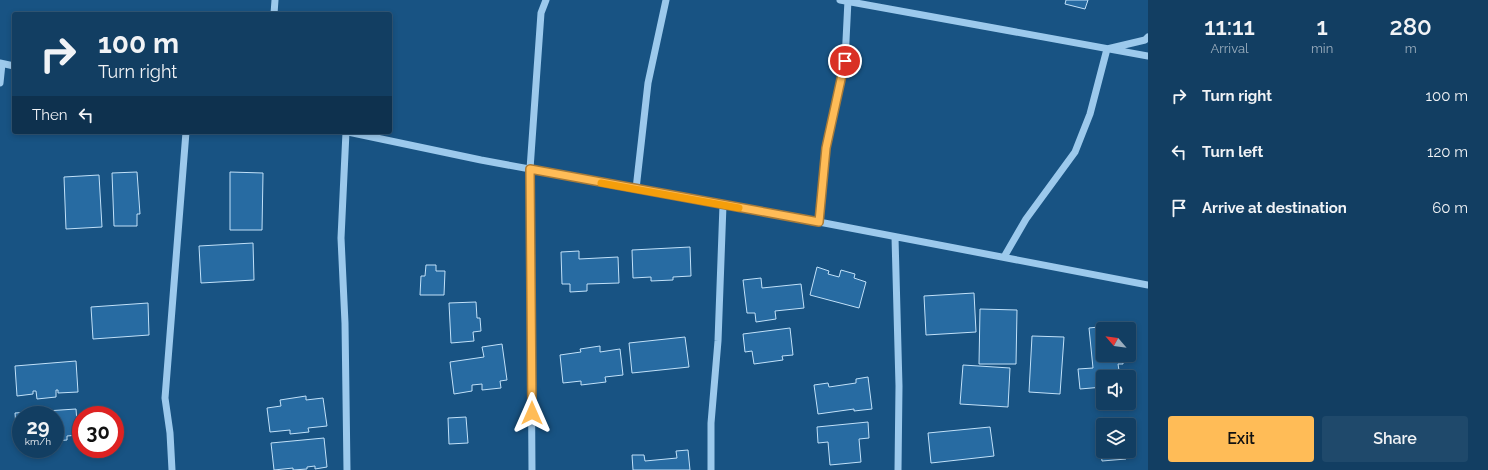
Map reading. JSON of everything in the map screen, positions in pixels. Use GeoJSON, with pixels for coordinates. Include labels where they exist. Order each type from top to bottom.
{"type":"FeatureCollection","features":[{"type":"Feature","properties":{"kind":"street"},"geometry":{"type":"LineString","coordinates":[[274,12],[275,0]]}},
{"type":"Feature","properties":{"kind":"street"},"geometry":{"type":"LineString","coordinates":[[532,470],[530,169],[542,13],[546,0]]}},
{"type":"Feature","properties":{"kind":"street"},"geometry":{"type":"LineString","coordinates":[[636,189],[648,83],[666,0]]}},
{"type":"Feature","properties":{"kind":"street"},"geometry":{"type":"LineString","coordinates":[[819,222],[826,148],[845,61],[845,0],[1148,56]]}},
{"type":"Feature","properties":{"kind":"street"},"geometry":{"type":"LineString","coordinates":[[1107,49],[1145,40],[1148,37]]}},
{"type":"Feature","properties":{"kind":"street"},"geometry":{"type":"LineString","coordinates":[[1004,257],[1026,219],[1074,152],[1090,114],[1107,49]]}},
{"type":"Feature","properties":{"kind":"street"},"geometry":{"type":"LineString","coordinates":[[0,83],[1,63],[12,66]]}},
{"type":"Feature","properties":{"kind":"street"},"geometry":{"type":"LineString","coordinates":[[172,470],[166,390],[186,134]]}},
{"type":"Feature","properties":{"kind":"street"},"geometry":{"type":"LineString","coordinates":[[347,134],[341,238],[345,323],[347,470]]}},
{"type":"Feature","properties":{"kind":"street"},"geometry":{"type":"LineString","coordinates":[[357,134],[530,169],[819,222],[1148,285]]}},
{"type":"Feature","properties":{"kind":"street"},"geometry":{"type":"LineString","coordinates":[[711,470],[711,424],[718,341],[723,205]]}},
{"type":"Feature","properties":{"kind":"street"},"geometry":{"type":"LineString","coordinates":[[895,237],[900,386],[898,470]]}},
{"type":"Feature","properties":{"kind":"building"},"geometry":{"type":"Polygon","coordinates":[[[1066,0],[1088,0],[1085,9],[1065,4],[1066,0]]]}},
{"type":"Feature","properties":{"kind":"building"},"geometry":{"type":"Polygon","coordinates":[[[137,172],[140,214],[137,214],[137,226],[114,226],[112,173],[137,172]]]}},
{"type":"Feature","properties":{"kind":"building"},"geometry":{"type":"Polygon","coordinates":[[[230,172],[263,173],[262,230],[230,230],[230,172]]]}},
{"type":"Feature","properties":{"kind":"building"},"geometry":{"type":"Polygon","coordinates":[[[99,175],[102,227],[66,229],[64,177],[99,175]]]}},
{"type":"Feature","properties":{"kind":"building"},"geometry":{"type":"Polygon","coordinates":[[[253,243],[254,280],[201,283],[199,246],[253,243]]]}},
{"type":"Feature","properties":{"kind":"building"},"geometry":{"type":"Polygon","coordinates":[[[690,247],[691,276],[673,277],[673,280],[651,281],[651,277],[633,278],[632,250],[690,247]]]}},
{"type":"Feature","properties":{"kind":"building"},"geometry":{"type":"Polygon","coordinates":[[[579,251],[579,259],[618,257],[619,283],[587,284],[587,291],[570,292],[570,284],[562,284],[561,252],[579,251]]]}},
{"type":"Feature","properties":{"kind":"building"},"geometry":{"type":"Polygon","coordinates":[[[426,265],[436,265],[436,271],[445,271],[444,295],[420,295],[421,276],[425,276],[426,265]]]}},
{"type":"Feature","properties":{"kind":"building"},"geometry":{"type":"Polygon","coordinates":[[[817,267],[829,271],[828,274],[839,277],[841,270],[855,274],[854,278],[866,282],[859,308],[810,295],[817,267]]]}},
{"type":"Feature","properties":{"kind":"building"},"geometry":{"type":"Polygon","coordinates":[[[761,278],[762,288],[801,284],[804,308],[775,311],[776,319],[756,322],[755,313],[747,313],[743,280],[761,278]]]}},
{"type":"Feature","properties":{"kind":"building"},"geometry":{"type":"Polygon","coordinates":[[[974,293],[976,332],[926,335],[924,296],[974,293]]]}},
{"type":"Feature","properties":{"kind":"building"},"geometry":{"type":"Polygon","coordinates":[[[476,302],[477,318],[480,318],[481,331],[473,332],[474,341],[451,343],[449,303],[476,302]]]}},
{"type":"Feature","properties":{"kind":"building"},"geometry":{"type":"Polygon","coordinates":[[[148,303],[149,335],[93,339],[91,307],[148,303]]]}},
{"type":"Feature","properties":{"kind":"building"},"geometry":{"type":"Polygon","coordinates":[[[980,309],[1017,310],[1016,364],[979,364],[980,309]]]}},
{"type":"Feature","properties":{"kind":"building"},"geometry":{"type":"Polygon","coordinates":[[[1096,327],[1096,362],[1123,362],[1123,364],[1118,364],[1119,370],[1096,370],[1096,388],[1080,389],[1078,369],[1093,368],[1089,328],[1096,327]]]}},
{"type":"Feature","properties":{"kind":"building"},"geometry":{"type":"Polygon","coordinates":[[[790,328],[793,355],[782,356],[783,360],[754,364],[752,351],[745,352],[743,334],[790,328]]]}},
{"type":"Feature","properties":{"kind":"building"},"geometry":{"type":"Polygon","coordinates":[[[1032,336],[1064,337],[1060,394],[1029,392],[1032,336]]]}},
{"type":"Feature","properties":{"kind":"building"},"geometry":{"type":"Polygon","coordinates":[[[685,337],[689,367],[632,373],[629,343],[685,337]]]}},
{"type":"Feature","properties":{"kind":"building"},"geometry":{"type":"Polygon","coordinates":[[[502,344],[507,380],[500,381],[501,388],[482,390],[482,384],[472,385],[472,391],[454,394],[450,362],[484,357],[482,347],[502,344]]]}},
{"type":"Feature","properties":{"kind":"building"},"geometry":{"type":"Polygon","coordinates":[[[600,346],[600,352],[620,349],[623,375],[605,377],[606,382],[581,385],[581,381],[563,383],[560,355],[581,352],[580,349],[600,346]]]}},
{"type":"Feature","properties":{"kind":"building"},"geometry":{"type":"Polygon","coordinates":[[[76,361],[78,392],[58,393],[58,390],[56,390],[56,397],[37,399],[36,391],[33,391],[33,394],[17,396],[15,366],[76,361]]]}},
{"type":"Feature","properties":{"kind":"building"},"geometry":{"type":"Polygon","coordinates":[[[963,365],[1010,368],[1008,407],[960,404],[963,365]]]}},
{"type":"Feature","properties":{"kind":"building"},"geometry":{"type":"Polygon","coordinates":[[[868,377],[872,409],[854,411],[854,409],[818,414],[814,385],[828,383],[829,387],[856,383],[856,379],[868,377]]]}},
{"type":"Feature","properties":{"kind":"building"},"geometry":{"type":"Polygon","coordinates":[[[306,396],[306,400],[323,398],[327,426],[308,428],[309,432],[290,434],[290,430],[270,432],[267,408],[281,406],[280,400],[306,396]]]}},
{"type":"Feature","properties":{"kind":"building"},"geometry":{"type":"Polygon","coordinates":[[[72,409],[72,436],[67,436],[67,440],[64,440],[64,410],[72,409]]]}},
{"type":"Feature","properties":{"kind":"building"},"geometry":{"type":"Polygon","coordinates":[[[466,417],[468,443],[449,444],[448,418],[466,417]]]}},
{"type":"Feature","properties":{"kind":"building"},"geometry":{"type":"Polygon","coordinates":[[[868,422],[869,438],[859,439],[861,462],[830,465],[828,442],[818,443],[817,427],[868,422]]]}},
{"type":"Feature","properties":{"kind":"building"},"geometry":{"type":"Polygon","coordinates":[[[990,427],[994,456],[931,463],[928,433],[990,427]]]}},
{"type":"Feature","properties":{"kind":"building"},"geometry":{"type":"Polygon","coordinates":[[[324,438],[327,467],[315,469],[315,466],[307,467],[307,469],[293,470],[293,468],[274,470],[271,443],[324,438]]]}},
{"type":"Feature","properties":{"kind":"building"},"geometry":{"type":"Polygon","coordinates":[[[688,450],[690,470],[633,470],[632,455],[644,455],[645,461],[677,458],[676,451],[688,450]]]}},
{"type":"Feature","properties":{"kind":"building"},"geometry":{"type":"Polygon","coordinates":[[[1102,458],[1126,459],[1102,461],[1102,458]]]}},
{"type":"Feature","properties":{"kind":"slow traffic"},"geometry":{"type":"LineString","coordinates":[[601,183],[739,208]]}},
{"type":"Feature","properties":{"kind":"route"},"geometry":{"type":"LineString","coordinates":[[532,413],[530,169],[626,188],[819,222],[826,148],[845,61]]}}]}
